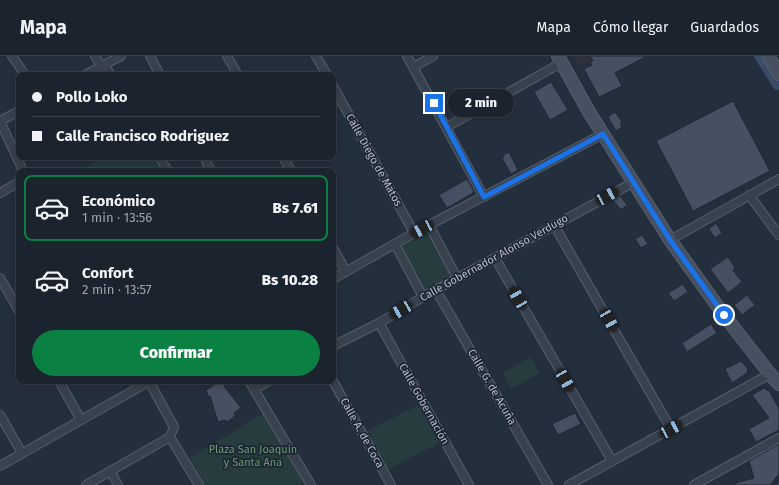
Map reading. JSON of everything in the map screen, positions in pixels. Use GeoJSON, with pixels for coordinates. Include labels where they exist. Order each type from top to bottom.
{"type":"FeatureCollection","features":[{"type":"Feature","properties":{"kind":"street"},"geometry":{"type":"LineString","coordinates":[[12,56],[22,72]]}},
{"type":"Feature","properties":{"kind":"street"},"geometry":{"type":"LineString","coordinates":[[95,56],[101,66],[109,72]]}},
{"type":"Feature","properties":{"kind":"street"},"geometry":{"type":"LineString","coordinates":[[90,72],[121,56]]}},
{"type":"Feature","properties":{"kind":"street"},"geometry":{"type":"LineString","coordinates":[[150,56],[158,72]]}},
{"type":"Feature","properties":{"kind":"street"},"geometry":{"type":"LineString","coordinates":[[227,56],[236,72]]}},
{"type":"Feature","properties":{"kind":"street"},"geometry":{"type":"LineString","coordinates":[[316,56],[325,72]]}},
{"type":"Feature","properties":{"kind":"street"},"geometry":{"type":"LineString","coordinates":[[408,56],[484,197]]}},
{"type":"Feature","properties":{"kind":"street"},"geometry":{"type":"LineString","coordinates":[[414,67],[433,56]]}},
{"type":"Feature","properties":{"kind":"street"},"geometry":{"type":"LineString","coordinates":[[768,56],[779,74]]}},
{"type":"Feature","properties":{"kind":"street"},"geometry":{"type":"LineString","coordinates":[[776,56],[779,62]]}},
{"type":"Feature","properties":{"kind":"street"},"geometry":{"type":"LineString","coordinates":[[447,127],[560,59],[589,112],[670,240],[724,315],[779,384]]}},
{"type":"Feature","properties":{"kind":"street","name":"Calle Diego de Matos"},"geometry":{"type":"LineString","coordinates":[[336,91],[414,233]]}},
{"type":"Feature","properties":{"kind":"street"},"geometry":{"type":"LineString","coordinates":[[16,113],[0,121],[16,156]]}},
{"type":"Feature","properties":{"kind":"street"},"geometry":{"type":"LineString","coordinates":[[336,277],[414,233],[603,134]]}},
{"type":"Feature","properties":{"kind":"street"},"geometry":{"type":"LineString","coordinates":[[670,240],[779,179]]}},
{"type":"Feature","properties":{"kind":"street","name":"Calle Gobernador Alonso Verdugo"},"geometry":{"type":"LineString","coordinates":[[336,344],[634,182]]}},
{"type":"Feature","properties":{"kind":"street"},"geometry":{"type":"LineString","coordinates":[[0,193],[16,184]]}},
{"type":"Feature","properties":{"kind":"street"},"geometry":{"type":"LineString","coordinates":[[749,195],[779,235]]}},
{"type":"Feature","properties":{"kind":"street"},"geometry":{"type":"LineString","coordinates":[[429,225],[457,278]]}},
{"type":"Feature","properties":{"kind":"street"},"geometry":{"type":"LineString","coordinates":[[554,225],[671,429]]}},
{"type":"Feature","properties":{"kind":"street"},"geometry":{"type":"LineString","coordinates":[[394,244],[423,297]]}},
{"type":"Feature","properties":{"kind":"street"},"geometry":{"type":"LineString","coordinates":[[336,253],[346,271]]}},
{"type":"Feature","properties":{"kind":"street"},"geometry":{"type":"LineString","coordinates":[[495,258],[612,461]]}},
{"type":"Feature","properties":{"kind":"street"},"geometry":{"type":"LineString","coordinates":[[0,278],[16,306]]}},
{"type":"Feature","properties":{"kind":"street","name":"Calle G. de Acuña"},"geometry":{"type":"LineString","coordinates":[[436,290],[548,485]]}},
{"type":"Feature","properties":{"kind":"street","name":"Calle Gobernación"},"geometry":{"type":"LineString","coordinates":[[379,322],[469,485]]}},
{"type":"Feature","properties":{"kind":"street"},"geometry":{"type":"LineString","coordinates":[[569,485],[770,374]]}},
{"type":"Feature","properties":{"kind":"street"},"geometry":{"type":"LineString","coordinates":[[61,384],[81,420]]}},
{"type":"Feature","properties":{"kind":"street"},"geometry":{"type":"LineString","coordinates":[[0,466],[81,420],[137,384]]}},
{"type":"Feature","properties":{"kind":"street"},"geometry":{"type":"LineString","coordinates":[[86,485],[170,438],[174,427],[151,384]]}},
{"type":"Feature","properties":{"kind":"street"},"geometry":{"type":"LineString","coordinates":[[251,384],[311,485]]}},
{"type":"Feature","properties":{"kind":"street"},"geometry":{"type":"LineString","coordinates":[[254,389],[263,384]]}},
{"type":"Feature","properties":{"kind":"street","name":"Calle A. de Coca"},"geometry":{"type":"LineString","coordinates":[[335,384],[391,485]]}},
{"type":"Feature","properties":{"kind":"street"},"geometry":{"type":"LineString","coordinates":[[0,415],[22,453]]}},
{"type":"Feature","properties":{"kind":"street"},"geometry":{"type":"LineString","coordinates":[[170,438],[199,485]]}},
{"type":"Feature","properties":{"kind":"street"},"geometry":{"type":"LineString","coordinates":[[694,485],[779,438]]}},
{"type":"Feature","properties":{"kind":"street"},"geometry":{"type":"LineString","coordinates":[[110,471],[118,485]]}},
{"type":"Feature","properties":{"kind":"shaded area"},"geometry":{"type":"Polygon","coordinates":[[[574,56],[600,56],[579,66],[574,56]]]}},
{"type":"Feature","properties":{"kind":"green space"},"geometry":{"type":"Polygon","coordinates":[[[100,160],[154,160],[158,168],[85,168],[100,160]]]}},
{"type":"Feature","properties":{"kind":"green space"},"geometry":{"type":"Polygon","coordinates":[[[430,230],[453,275],[426,290],[423,290],[400,248],[401,245],[430,230]]]}},
{"type":"Feature","properties":{"kind":"green space"},"geometry":{"type":"Polygon","coordinates":[[[531,357],[540,373],[511,389],[503,373],[531,357]]]}},
{"type":"Feature","properties":{"kind":"green space"},"geometry":{"type":"Polygon","coordinates":[[[418,405],[439,443],[386,471],[364,433],[418,405]]]}},
{"type":"Feature","properties":{"kind":"green space","name":"Plaza San Joaquin y Santa Ana"},"geometry":{"type":"Polygon","coordinates":[[[264,413],[303,480],[301,485],[205,485],[190,458],[264,413]]]}},
{"type":"Feature","properties":{"kind":"building"},"geometry":{"type":"Polygon","coordinates":[[[590,56],[647,56],[615,73],[622,86],[599,97],[584,69],[592,65],[590,62],[593,61],[590,56]]]}},
{"type":"Feature","properties":{"kind":"building"},"geometry":{"type":"Polygon","coordinates":[[[551,82],[568,110],[550,120],[534,92],[551,82]]]}},
{"type":"Feature","properties":{"kind":"building"},"geometry":{"type":"Polygon","coordinates":[[[733,101],[770,171],[693,211],[656,141],[733,101]]]}},
{"type":"Feature","properties":{"kind":"building"},"geometry":{"type":"Polygon","coordinates":[[[615,112],[622,122],[620,123],[622,127],[616,131],[608,117],[615,112]]]}},
{"type":"Feature","properties":{"kind":"building"},"geometry":{"type":"Polygon","coordinates":[[[509,152],[518,170],[511,174],[502,158],[504,157],[503,155],[509,152]]]}},
{"type":"Feature","properties":{"kind":"building"},"geometry":{"type":"Polygon","coordinates":[[[467,179],[474,191],[473,193],[447,208],[439,195],[467,179]]]}},
{"type":"Feature","properties":{"kind":"building"},"geometry":{"type":"Polygon","coordinates":[[[619,196],[627,205],[621,210],[613,200],[619,196]]]}},
{"type":"Feature","properties":{"kind":"building"},"geometry":{"type":"Polygon","coordinates":[[[716,223],[722,233],[715,238],[709,229],[716,223]]]}},
{"type":"Feature","properties":{"kind":"building"},"geometry":{"type":"Polygon","coordinates":[[[642,235],[648,244],[641,248],[635,239],[642,235]]]}},
{"type":"Feature","properties":{"kind":"building"},"geometry":{"type":"Polygon","coordinates":[[[728,257],[735,268],[733,270],[742,282],[728,293],[710,269],[728,257]]]}},
{"type":"Feature","properties":{"kind":"building"},"geometry":{"type":"Polygon","coordinates":[[[683,284],[688,292],[674,301],[668,293],[683,284]]]}},
{"type":"Feature","properties":{"kind":"building"},"geometry":{"type":"Polygon","coordinates":[[[747,295],[755,305],[742,315],[734,305],[747,295]]]}},
{"type":"Feature","properties":{"kind":"building"},"geometry":{"type":"Polygon","coordinates":[[[711,324],[717,333],[687,352],[682,343],[711,324]]]}},
{"type":"Feature","properties":{"kind":"building"},"geometry":{"type":"Polygon","coordinates":[[[741,361],[748,369],[747,373],[732,383],[725,369],[741,361]]]}},
{"type":"Feature","properties":{"kind":"building"},"geometry":{"type":"Polygon","coordinates":[[[216,384],[225,384],[224,386],[241,408],[234,413],[235,416],[227,422],[225,420],[218,422],[210,396],[208,396],[206,390],[216,384]]]}},
{"type":"Feature","properties":{"kind":"building"},"geometry":{"type":"Polygon","coordinates":[[[764,388],[770,392],[779,409],[779,430],[756,442],[749,429],[769,418],[752,395],[764,388]]]}},
{"type":"Feature","properties":{"kind":"building"},"geometry":{"type":"Polygon","coordinates":[[[575,413],[581,424],[558,435],[552,424],[575,413]]]}},
{"type":"Feature","properties":{"kind":"building"},"geometry":{"type":"Polygon","coordinates":[[[779,444],[779,474],[770,485],[736,485],[736,483],[754,478],[749,461],[779,444]]]}},
{"type":"Feature","properties":{"kind":"waterway"},"geometry":{"type":"LineString","coordinates":[[758,56],[777,86]]}},
{"type":"Feature","properties":{"kind":"route"},"geometry":{"type":"LineString","coordinates":[[434,103],[484,197],[603,134],[670,240],[724,315]]}}]}
